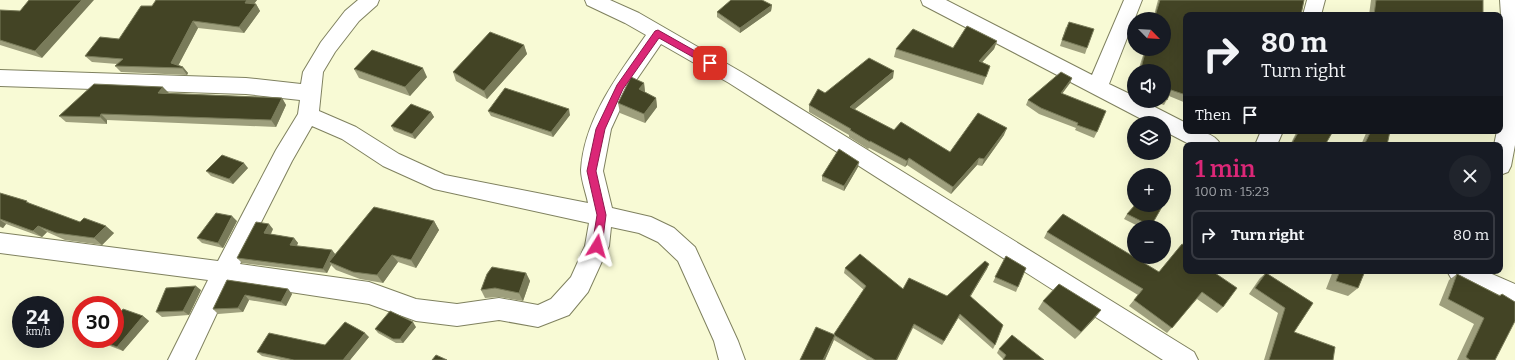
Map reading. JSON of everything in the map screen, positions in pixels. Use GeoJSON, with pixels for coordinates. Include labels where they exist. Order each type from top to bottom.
{"type":"FeatureCollection","features":[{"type":"Feature","properties":{"kind":"street"},"geometry":{"type":"LineString","coordinates":[[181,360],[193,339],[224,272],[309,104],[313,72],[328,47],[352,16],[370,0]]}},
{"type":"Feature","properties":{"kind":"street"},"geometry":{"type":"LineString","coordinates":[[594,0],[632,18],[736,78],[1185,360]]}},
{"type":"Feature","properties":{"kind":"street"},"geometry":{"type":"LineString","coordinates":[[930,0],[1183,131]]}},
{"type":"Feature","properties":{"kind":"street"},"geometry":{"type":"LineString","coordinates":[[1098,86],[1133,0]]}},
{"type":"Feature","properties":{"kind":"street"},"geometry":{"type":"LineString","coordinates":[[1313,12],[1316,0]]}},
{"type":"Feature","properties":{"kind":"street"},"geometry":{"type":"LineString","coordinates":[[1503,151],[1507,132],[1513,46],[1509,0]]}},
{"type":"Feature","properties":{"kind":"street"},"geometry":{"type":"LineString","coordinates":[[0,243],[224,272],[369,293],[416,310],[457,315],[498,309],[538,316],[560,307],[580,284],[597,246],[602,215],[592,171],[600,129],[620,88],[658,33]]}},
{"type":"Feature","properties":{"kind":"street"},"geometry":{"type":"LineString","coordinates":[[0,78],[246,86],[309,104],[390,160],[442,183],[643,224],[666,234],[686,254],[726,341],[732,360]]}},
{"type":"Feature","properties":{"kind":"street"},"geometry":{"type":"LineString","coordinates":[[1189,134],[1204,142]]}},
{"type":"Feature","properties":{"kind":"street"},"geometry":{"type":"LineString","coordinates":[[1469,274],[1515,295]]}},
{"type":"Feature","properties":{"kind":"building"},"geometry":{"type":"Polygon","coordinates":[[[29,0],[82,0],[35,51],[0,40],[0,10],[20,11],[29,0]]]}},
{"type":"Feature","properties":{"kind":"building"},"geometry":{"type":"Polygon","coordinates":[[[156,0],[247,0],[245,3],[256,4],[239,27],[193,21],[171,63],[183,67],[182,68],[115,66],[123,59],[85,56],[100,37],[119,39],[141,6],[152,6],[156,0]]]}},
{"type":"Feature","properties":{"kind":"building"},"geometry":{"type":"Polygon","coordinates":[[[731,0],[762,0],[772,5],[740,28],[717,12],[731,0]]]}},
{"type":"Feature","properties":{"kind":"building"},"geometry":{"type":"Polygon","coordinates":[[[1160,0],[1304,0],[1302,12],[1183,12],[1183,94],[1171,90],[1171,64],[1142,64],[1144,56],[1171,56],[1171,12],[1156,12],[1160,0]]]}},
{"type":"Feature","properties":{"kind":"building"},"geometry":{"type":"Polygon","coordinates":[[[1376,0],[1483,0],[1483,12],[1374,12],[1376,0]]]}},
{"type":"Feature","properties":{"kind":"building"},"geometry":{"type":"Polygon","coordinates":[[[1069,22],[1094,29],[1087,48],[1062,40],[1069,22]]]}},
{"type":"Feature","properties":{"kind":"building"},"geometry":{"type":"Polygon","coordinates":[[[967,26],[997,41],[979,61],[990,66],[986,77],[896,49],[913,29],[953,48],[967,26]]]}},
{"type":"Feature","properties":{"kind":"building"},"geometry":{"type":"Polygon","coordinates":[[[490,32],[524,45],[484,91],[453,72],[490,32]]]}},
{"type":"Feature","properties":{"kind":"building"},"geometry":{"type":"Polygon","coordinates":[[[372,50],[423,68],[405,87],[354,69],[372,50]]]}},
{"type":"Feature","properties":{"kind":"building"},"geometry":{"type":"Polygon","coordinates":[[[869,58],[894,71],[850,107],[894,130],[901,122],[950,152],[978,113],[1007,128],[984,159],[979,158],[953,187],[909,158],[907,161],[870,142],[850,130],[851,129],[809,105],[818,89],[825,93],[869,58]]]}},
{"type":"Feature","properties":{"kind":"building"},"geometry":{"type":"Polygon","coordinates":[[[1061,72],[1072,78],[1061,93],[1106,111],[1097,132],[1077,125],[1078,123],[1041,108],[1028,100],[1061,72]]]}},
{"type":"Feature","properties":{"kind":"building"},"geometry":{"type":"Polygon","coordinates":[[[631,77],[644,83],[639,89],[656,98],[644,114],[618,103],[631,77]]]}},
{"type":"Feature","properties":{"kind":"building"},"geometry":{"type":"Polygon","coordinates":[[[94,84],[163,87],[158,93],[282,98],[271,120],[101,114],[100,117],[59,116],[94,84]]]}},
{"type":"Feature","properties":{"kind":"building"},"geometry":{"type":"Polygon","coordinates":[[[505,88],[569,109],[551,132],[488,111],[505,88]]]}},
{"type":"Feature","properties":{"kind":"building"},"geometry":{"type":"Polygon","coordinates":[[[411,104],[431,112],[412,134],[391,126],[411,104]]]}},
{"type":"Feature","properties":{"kind":"building"},"geometry":{"type":"Polygon","coordinates":[[[1297,134],[1331,134],[1327,142],[1293,142],[1297,134]]]}},
{"type":"Feature","properties":{"kind":"building"},"geometry":{"type":"Polygon","coordinates":[[[1370,134],[1389,134],[1388,142],[1366,142],[1370,134]]]}},
{"type":"Feature","properties":{"kind":"building"},"geometry":{"type":"Polygon","coordinates":[[[839,149],[859,162],[844,186],[822,176],[839,149]]]}},
{"type":"Feature","properties":{"kind":"building"},"geometry":{"type":"Polygon","coordinates":[[[222,155],[244,163],[229,179],[206,171],[222,155]]]}},
{"type":"Feature","properties":{"kind":"building"},"geometry":{"type":"Polygon","coordinates":[[[0,193],[27,201],[26,202],[80,222],[84,218],[106,226],[94,238],[56,233],[38,226],[33,231],[0,219],[0,193]]]}},
{"type":"Feature","properties":{"kind":"building"},"geometry":{"type":"Polygon","coordinates":[[[374,207],[434,221],[411,260],[392,255],[377,275],[353,272],[329,262],[374,207]]]}},
{"type":"Feature","properties":{"kind":"building"},"geometry":{"type":"Polygon","coordinates":[[[1129,212],[1159,212],[1154,220],[1139,220],[1127,214],[1129,212]]]}},
{"type":"Feature","properties":{"kind":"building"},"geometry":{"type":"Polygon","coordinates":[[[216,213],[232,216],[218,243],[197,238],[216,213]]]}},
{"type":"Feature","properties":{"kind":"building"},"geometry":{"type":"Polygon","coordinates":[[[1063,214],[1127,253],[1127,264],[1146,264],[1159,272],[1166,264],[1171,264],[1171,257],[1182,244],[1183,274],[1216,274],[1237,288],[1223,307],[1202,292],[1172,328],[1134,300],[1143,289],[1047,232],[1063,214]]]}},
{"type":"Feature","properties":{"kind":"building"},"geometry":{"type":"Polygon","coordinates":[[[256,222],[269,224],[264,233],[294,238],[290,245],[332,250],[323,269],[237,258],[256,222]]]}},
{"type":"Feature","properties":{"kind":"building"},"geometry":{"type":"Polygon","coordinates":[[[860,254],[903,289],[909,278],[947,296],[985,261],[989,264],[970,296],[1003,325],[995,345],[960,314],[944,341],[914,324],[896,360],[875,360],[834,335],[866,286],[845,268],[860,254]]]}},
{"type":"Feature","properties":{"kind":"building"},"geometry":{"type":"Polygon","coordinates":[[[1006,256],[1026,268],[1018,287],[995,277],[1006,256]]]}},
{"type":"Feature","properties":{"kind":"building"},"geometry":{"type":"Polygon","coordinates":[[[492,267],[526,273],[519,293],[495,288],[481,290],[487,274],[492,267]]]}},
{"type":"Feature","properties":{"kind":"building"},"geometry":{"type":"Polygon","coordinates":[[[1265,274],[1268,274],[1313,303],[1294,332],[1335,347],[1333,360],[1269,360],[1285,308],[1255,288],[1265,274]]]}},
{"type":"Feature","properties":{"kind":"building"},"geometry":{"type":"Polygon","coordinates":[[[1339,274],[1364,274],[1358,288],[1336,281],[1339,274]]]}},
{"type":"Feature","properties":{"kind":"building"},"geometry":{"type":"Polygon","coordinates":[[[1457,274],[1500,296],[1502,294],[1515,302],[1515,321],[1495,360],[1470,360],[1466,357],[1484,318],[1448,299],[1457,274]]]}},
{"type":"Feature","properties":{"kind":"building"},"geometry":{"type":"Polygon","coordinates":[[[227,280],[288,289],[281,302],[245,295],[238,308],[213,309],[227,280]]]}},
{"type":"Feature","properties":{"kind":"building"},"geometry":{"type":"Polygon","coordinates":[[[1059,284],[1101,310],[1081,332],[1043,301],[1059,284]]]}},
{"type":"Feature","properties":{"kind":"building"},"geometry":{"type":"Polygon","coordinates":[[[196,286],[183,311],[156,312],[166,288],[196,286]]]}},
{"type":"Feature","properties":{"kind":"building"},"geometry":{"type":"Polygon","coordinates":[[[124,309],[143,316],[124,339],[124,309]]]}},
{"type":"Feature","properties":{"kind":"building"},"geometry":{"type":"Polygon","coordinates":[[[390,311],[413,322],[400,339],[393,339],[375,329],[390,311]]]}},
{"type":"Feature","properties":{"kind":"building"},"geometry":{"type":"Polygon","coordinates":[[[345,322],[365,333],[343,360],[294,360],[257,352],[269,333],[325,345],[345,322]]]}},
{"type":"Feature","properties":{"kind":"building"},"geometry":{"type":"Polygon","coordinates":[[[816,327],[835,335],[823,360],[800,360],[816,327]]]}},
{"type":"Feature","properties":{"kind":"building"},"geometry":{"type":"Polygon","coordinates":[[[1012,335],[1044,360],[1003,360],[1006,355],[999,349],[1012,335]]]}},
{"type":"Feature","properties":{"kind":"building"},"geometry":{"type":"Polygon","coordinates":[[[436,355],[447,360],[432,360],[436,355]]]}},
{"type":"Feature","properties":{"kind":"route"},"geometry":{"type":"LineString","coordinates":[[597,246],[602,215],[592,171],[600,129],[620,88],[658,33],[710,63]]}}]}
